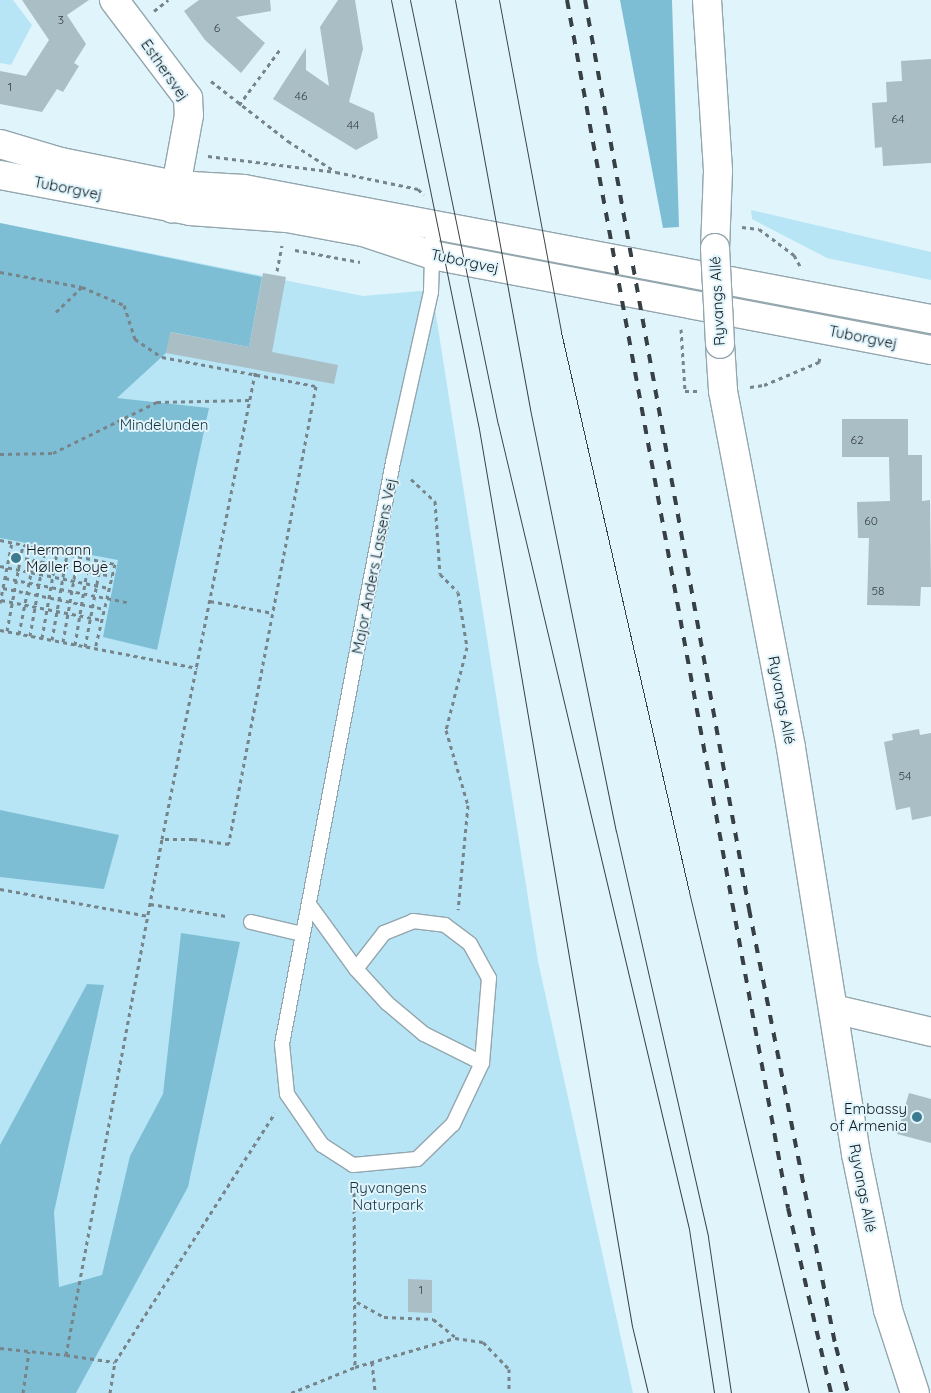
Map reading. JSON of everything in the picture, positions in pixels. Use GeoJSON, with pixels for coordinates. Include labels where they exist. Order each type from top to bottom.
{"type":"FeatureCollection","features":[{"type":"Feature","properties":{"kind":"street","name":"Esthersvej"},"geometry":{"type":"LineString","coordinates":[[114,0],[184,92],[190,106],[174,196]]}},
{"type":"Feature","properties":{"kind":"street","name":"Ryvangs Allé"},"geometry":{"type":"LineString","coordinates":[[707,0],[718,171],[714,236],[723,391],[791,748],[856,1154],[888,1310],[915,1393]]}},
{"type":"Feature","properties":{"kind":"street","name":"Tuborgvej"},"geometry":{"type":"LineString","coordinates":[[0,144],[174,196],[244,189],[931,319]]}},
{"type":"Feature","properties":{"kind":"street","name":"Tuborgvej"},"geometry":{"type":"LineString","coordinates":[[0,175],[174,196],[363,232],[432,255],[931,350]]}},
{"type":"Feature","properties":{"kind":"street"},"geometry":{"type":"LineString","coordinates":[[834,1009],[931,1032]]}},
{"type":"Feature","properties":{"kind":"lane","name":"Major Anders Lassens Vej"},"geometry":{"type":"LineString","coordinates":[[353,1165],[322,1146],[288,1094],[282,1044],[302,934],[311,906],[393,462],[431,292],[433,225]]}},
{"type":"Feature","properties":{"kind":"lane"},"geometry":{"type":"LineString","coordinates":[[311,906],[356,969],[387,1004],[424,1034],[482,1063]]}},
{"type":"Feature","properties":{"kind":"lane"},"geometry":{"type":"LineString","coordinates":[[353,1165],[417,1159],[453,1124],[482,1063],[489,978],[470,944],[456,933],[445,925],[413,921],[384,933],[356,969]]}},
{"type":"Feature","properties":{"kind":"lane"},"geometry":{"type":"LineString","coordinates":[[251,922],[302,934]]}},
{"type":"Feature","properties":{"kind":"path"},"geometry":{"type":"LineString","coordinates":[[160,6],[168,0]]}},
{"type":"Feature","properties":{"kind":"path"},"geometry":{"type":"LineString","coordinates":[[239,105],[281,48]]}},
{"type":"Feature","properties":{"kind":"path"},"geometry":{"type":"LineString","coordinates":[[184,92],[211,81],[239,105],[336,172]]}},
{"type":"Feature","properties":{"kind":"path"},"geometry":{"type":"LineString","coordinates":[[181,157],[223,156],[336,172],[418,189],[429,198]]}},
{"type":"Feature","properties":{"kind":"path"},"geometry":{"type":"LineString","coordinates":[[714,236],[759,229],[794,255],[802,269]]}},
{"type":"Feature","properties":{"kind":"path"},"geometry":{"type":"LineString","coordinates":[[0,272],[82,286],[124,305],[135,339],[162,357],[316,386],[229,844],[193,839],[162,839]]}},
{"type":"Feature","properties":{"kind":"path"},"geometry":{"type":"LineString","coordinates":[[56,312],[82,286]]}},
{"type":"Feature","properties":{"kind":"path"},"geometry":{"type":"LineString","coordinates":[[682,323],[684,372]]}},
{"type":"Feature","properties":{"kind":"path"},"geometry":{"type":"LineString","coordinates":[[764,385],[819,362],[822,350]]}},
{"type":"Feature","properties":{"kind":"path"},"geometry":{"type":"LineString","coordinates":[[66,1355],[162,839],[198,668],[255,373]]}},
{"type":"Feature","properties":{"kind":"path"},"geometry":{"type":"LineString","coordinates":[[0,446],[1,454],[53,453],[157,402],[249,400]]}},
{"type":"Feature","properties":{"kind":"path"},"geometry":{"type":"LineString","coordinates":[[393,462],[435,501],[440,574],[458,592],[467,646],[446,730],[468,805],[456,933]]}},
{"type":"Feature","properties":{"kind":"path"},"geometry":{"type":"LineString","coordinates":[[0,540],[114,564],[95,649]]}},
{"type":"Feature","properties":{"kind":"path"},"geometry":{"type":"LineString","coordinates":[[12,542],[0,602],[12,602],[102,620]]}},
{"type":"Feature","properties":{"kind":"path"},"geometry":{"type":"LineString","coordinates":[[7,631],[23,545]]}},
{"type":"Feature","properties":{"kind":"path"},"geometry":{"type":"LineString","coordinates":[[19,634],[36,547]]}},
{"type":"Feature","properties":{"kind":"path"},"geometry":{"type":"LineString","coordinates":[[30,636],[46,550]]}},
{"type":"Feature","properties":{"kind":"path"},"geometry":{"type":"LineString","coordinates":[[42,638],[56,552]]}},
{"type":"Feature","properties":{"kind":"path"},"geometry":{"type":"LineString","coordinates":[[52,640],[67,554]]}},
{"type":"Feature","properties":{"kind":"path"},"geometry":{"type":"LineString","coordinates":[[9,555],[112,576]]}},
{"type":"Feature","properties":{"kind":"path"},"geometry":{"type":"LineString","coordinates":[[63,642],[78,556]]}},
{"type":"Feature","properties":{"kind":"path"},"geometry":{"type":"LineString","coordinates":[[75,645],[89,559]]}},
{"type":"Feature","properties":{"kind":"path"},"geometry":{"type":"LineString","coordinates":[[85,646],[101,562]]}},
{"type":"Feature","properties":{"kind":"path"},"geometry":{"type":"LineString","coordinates":[[0,566],[109,588]]}},
{"type":"Feature","properties":{"kind":"path"},"geometry":{"type":"LineString","coordinates":[[5,578],[131,603]]}},
{"type":"Feature","properties":{"kind":"path"},"geometry":{"type":"LineString","coordinates":[[3,588],[104,610]]}},
{"type":"Feature","properties":{"kind":"path"},"geometry":{"type":"LineString","coordinates":[[210,601],[273,614]]}},
{"type":"Feature","properties":{"kind":"path"},"geometry":{"type":"LineString","coordinates":[[0,630],[198,668]]}},
{"type":"Feature","properties":{"kind":"path"},"geometry":{"type":"LineString","coordinates":[[0,889],[148,916]]}},
{"type":"Feature","properties":{"kind":"path"},"geometry":{"type":"LineString","coordinates":[[150,904],[226,916]]}},
{"type":"Feature","properties":{"kind":"path"},"geometry":{"type":"LineString","coordinates":[[110,1393],[115,1362],[288,1094]]}},
{"type":"Feature","properties":{"kind":"path"},"geometry":{"type":"LineString","coordinates":[[353,1165],[357,1302],[355,1367]]}},
{"type":"Feature","properties":{"kind":"path"},"geometry":{"type":"LineString","coordinates":[[357,1302],[384,1317],[433,1319],[455,1338]]}},
{"type":"Feature","properties":{"kind":"path"},"geometry":{"type":"LineString","coordinates":[[291,1393],[355,1367],[455,1338],[483,1342],[509,1369],[508,1393]]}},
{"type":"Feature","properties":{"kind":"path"},"geometry":{"type":"LineString","coordinates":[[0,1348],[115,1362]]}},
{"type":"Feature","properties":{"kind":"path"},"geometry":{"type":"LineString","coordinates":[[23,1393],[29,1351]]}},
{"type":"Feature","properties":{"kind":"path"},"geometry":{"type":"LineString","coordinates":[[372,1362],[375,1393]]}},
{"type":"Feature","properties":{"kind":"green space"},"geometry":{"type":"Polygon","coordinates":[[[0,0],[13,0],[32,25],[11,65],[0,63],[0,0]]]}},
{"type":"Feature","properties":{"kind":"green space"},"geometry":{"type":"Polygon","coordinates":[[[620,0],[672,0],[679,227],[663,228],[620,0]]]}},
{"type":"Feature","properties":{"kind":"green space"},"geometry":{"type":"Polygon","coordinates":[[[751,210],[931,252],[931,280],[827,258],[752,219],[751,210]]]}},
{"type":"Feature","properties":{"kind":"green space"},"geometry":{"type":"Polygon","coordinates":[[[0,223],[363,296],[432,290],[538,961],[633,1393],[0,1393],[0,223]]]}},
{"type":"Feature","properties":{"kind":"green space","name":"Mindelunden"},"geometry":{"type":"Polygon","coordinates":[[[0,223],[262,277],[249,347],[171,332],[166,353],[117,398],[209,408],[157,650],[103,637],[118,560],[0,538],[0,223]]]}},
{"type":"Feature","properties":{"kind":"green space"},"geometry":{"type":"Polygon","coordinates":[[[0,810],[119,835],[104,889],[0,877],[0,810]]]}},
{"type":"Feature","properties":{"kind":"green space"},"geometry":{"type":"Polygon","coordinates":[[[181,933],[240,942],[188,1187],[76,1393],[0,1393],[0,1145],[87,984],[104,985],[54,1212],[59,1287],[102,1275],[130,1156],[163,1094],[181,933]]]}},
{"type":"Feature","properties":{"kind":"building"},"geometry":{"type":"Polygon","coordinates":[[[22,0],[89,0],[67,15],[86,44],[74,63],[79,66],[63,92],[57,89],[42,112],[0,104],[0,71],[26,76],[49,40],[22,0]]]}},
{"type":"Feature","properties":{"kind":"building"},"geometry":{"type":"Polygon","coordinates":[[[199,0],[270,0],[271,11],[236,17],[265,43],[241,73],[205,40],[184,11],[199,0]]]}},
{"type":"Feature","properties":{"kind":"building"},"geometry":{"type":"Polygon","coordinates":[[[338,0],[355,0],[363,49],[349,102],[374,113],[378,138],[356,150],[273,99],[306,48],[306,70],[329,86],[320,27],[338,0]]]}},
{"type":"Feature","properties":{"kind":"building"},"geometry":{"type":"Polygon","coordinates":[[[931,59],[931,163],[883,166],[882,147],[875,148],[872,103],[887,102],[886,82],[902,81],[901,61],[931,59]]]}},
{"type":"Feature","properties":{"kind":"building"},"geometry":{"type":"Polygon","coordinates":[[[263,273],[286,277],[272,352],[338,365],[334,384],[166,353],[170,332],[249,347],[263,273]]]}},
{"type":"Feature","properties":{"kind":"building"},"geometry":{"type":"Polygon","coordinates":[[[842,419],[908,419],[908,455],[922,455],[922,501],[930,500],[931,587],[921,587],[920,606],[867,605],[869,538],[858,538],[857,502],[890,501],[889,457],[842,457],[842,419]]]}},
{"type":"Feature","properties":{"kind":"building"},"geometry":{"type":"Polygon","coordinates":[[[919,729],[920,735],[931,733],[931,816],[912,820],[910,807],[896,810],[884,742],[893,740],[892,734],[919,729]]]}},
{"type":"Feature","properties":{"kind":"building","name":"Embassy of Armenia"},"geometry":{"type":"Polygon","coordinates":[[[909,1093],[931,1099],[931,1143],[897,1134],[909,1093]]]}},
{"type":"Feature","properties":{"kind":"building"},"geometry":{"type":"Polygon","coordinates":[[[408,1279],[432,1280],[432,1313],[408,1312],[408,1279]]]}},
{"type":"Feature","properties":{"kind":"tram line"},"geometry":{"type":"LineString","coordinates":[[391,0],[479,429],[632,1326],[648,1393]]}},
{"type":"Feature","properties":{"kind":"tram line"},"geometry":{"type":"LineString","coordinates":[[410,0],[498,424],[689,1229],[714,1393]]}},
{"type":"Feature","properties":{"kind":"tram line"},"geometry":{"type":"LineString","coordinates":[[455,0],[530,409],[616,831],[708,1237],[731,1393]]}},
{"type":"Feature","properties":{"kind":"tram line"},"geometry":{"type":"LineString","coordinates":[[499,0],[561,332],[689,892],[809,1393]]}},
{"type":"Feature","properties":{"kind":"railway"},"geometry":{"type":"LineString","coordinates":[[567,0],[788,1208],[831,1393]]}},
{"type":"Feature","properties":{"kind":"railway"},"geometry":{"type":"LineString","coordinates":[[585,0],[749,909],[836,1347],[848,1393]]}},
{"type":"Feature","properties":{"kind":"place","name":"Hermann Møller Boye"},"geometry":{"type":"Point","coordinates":[16,558]}},
{"type":"Feature","properties":{"kind":"place","name":"Embassy of Armenia"},"geometry":{"type":"Point","coordinates":[917,1117]}},
{"type":"Feature","properties":{"kind":"park label","name":"Ryvangens Naturpark"},"geometry":{"type":"Point","coordinates":[388,1196]}}]}
